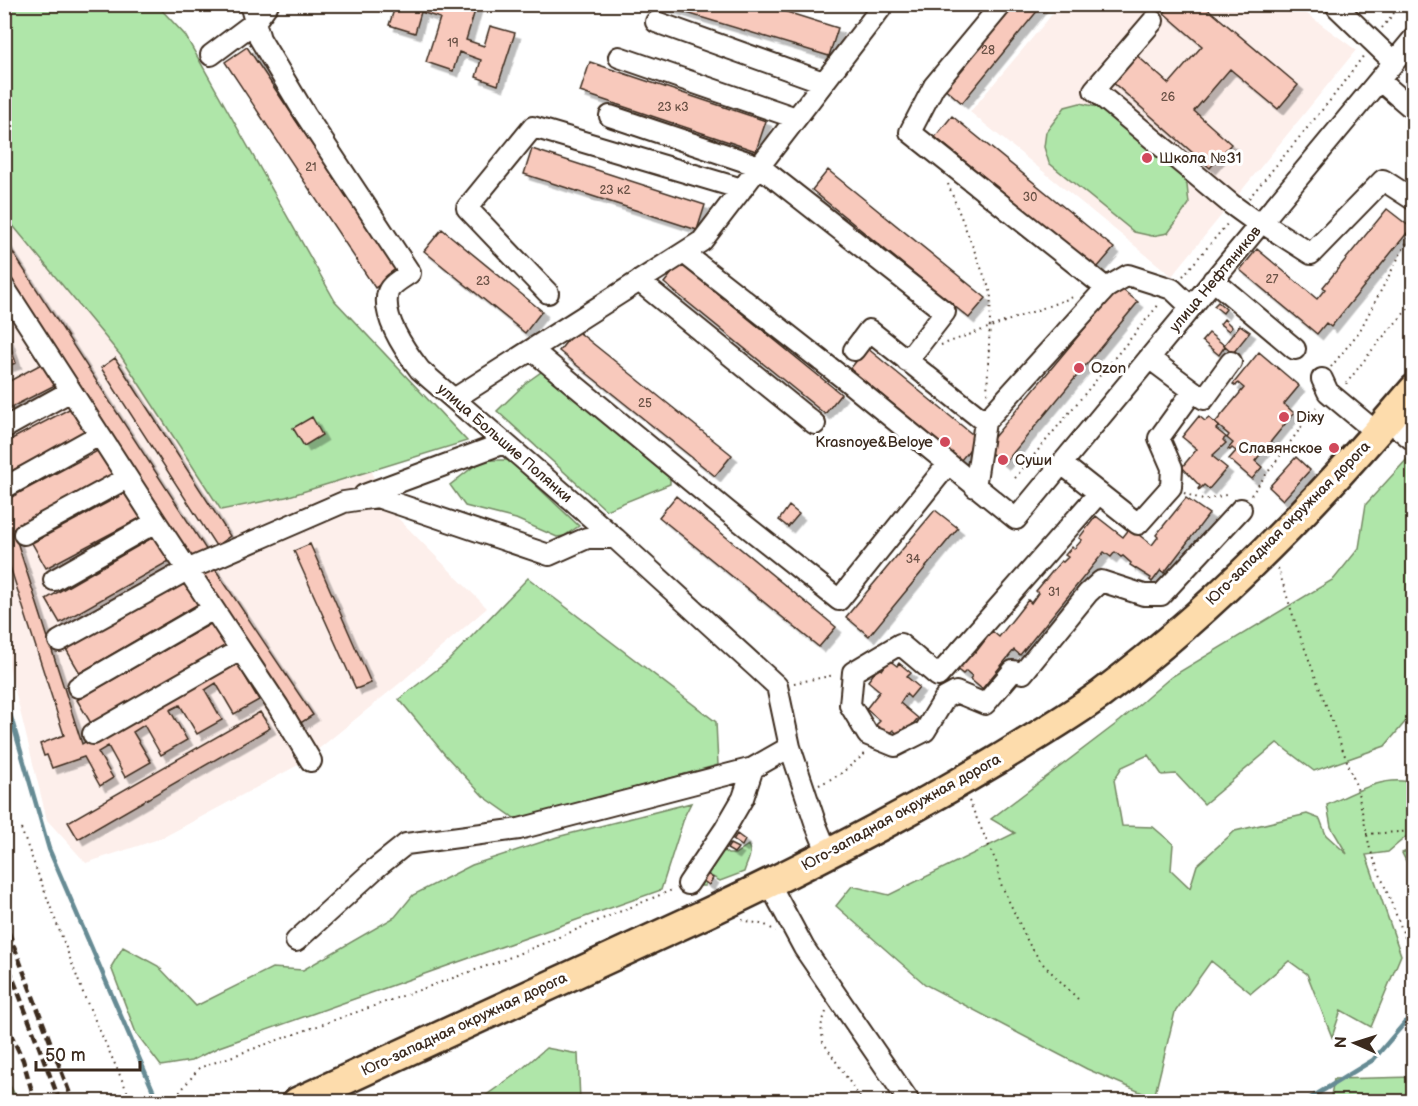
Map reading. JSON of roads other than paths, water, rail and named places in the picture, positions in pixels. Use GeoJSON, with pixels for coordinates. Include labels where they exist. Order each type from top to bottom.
{"type":"FeatureCollection","features":[{"type":"Feature","properties":{"kind":"highway","name":"Юго-западная окружная дорога"},"geometry":{"type":"LineString","coordinates":[[297,1101],[828,854],[960,782],[1063,720],[1100,694],[1220,593],[1333,483],[1413,390]]}},
{"type":"Feature","properties":{"kind":"street"},"geometry":{"type":"LineString","coordinates":[[211,55],[253,13],[268,4]]}},
{"type":"Feature","properties":{"kind":"street"},"geometry":{"type":"LineString","coordinates":[[454,399],[702,241],[884,4]]}},
{"type":"Feature","properties":{"kind":"street"},"geometry":{"type":"LineString","coordinates":[[1002,4],[934,86],[910,132],[1106,288]]}},
{"type":"Feature","properties":{"kind":"street"},"geometry":{"type":"LineString","coordinates":[[1337,5],[1394,62]]}},
{"type":"Feature","properties":{"kind":"street","name":"улица Большие Полянки"},"geometry":{"type":"LineString","coordinates":[[253,13],[260,39],[305,114],[410,273],[392,286],[388,293],[391,322],[404,348],[420,370],[615,538],[777,686],[790,747]]}},
{"type":"Feature","properties":{"kind":"street"},"geometry":{"type":"LineString","coordinates":[[1153,21],[1094,90],[1239,210],[1311,254],[1383,180],[1413,200]]}},
{"type":"Feature","properties":{"kind":"street"},"geometry":{"type":"LineString","coordinates":[[656,22],[823,82]]}},
{"type":"Feature","properties":{"kind":"street","name":"улица Нефтяников"},"geometry":{"type":"LineString","coordinates":[[975,487],[1016,519],[1413,38]]}},
{"type":"Feature","properties":{"kind":"street"},"geometry":{"type":"LineString","coordinates":[[619,57],[796,118]]}},
{"type":"Feature","properties":{"kind":"street"},"geometry":{"type":"LineString","coordinates":[[1379,80],[1413,110]]}},
{"type":"Feature","properties":{"kind":"street"},"geometry":{"type":"LineString","coordinates":[[610,116],[759,166],[945,312],[910,358]]}},
{"type":"Feature","properties":{"kind":"street"},"geometry":{"type":"LineString","coordinates":[[548,293],[467,208],[532,127],[742,189]]}},
{"type":"Feature","properties":{"kind":"street"},"geometry":{"type":"LineString","coordinates":[[684,253],[847,381],[975,487]]}},
{"type":"Feature","properties":{"kind":"street"},"geometry":{"type":"LineString","coordinates":[[975,487],[985,422],[1106,288],[1128,275],[1177,284],[1191,307]]}},
{"type":"Feature","properties":{"kind":"street"},"geometry":{"type":"LineString","coordinates":[[1213,280],[1295,349]]}},
{"type":"Feature","properties":{"kind":"street"},"geometry":{"type":"LineString","coordinates":[[639,281],[815,424]]}},
{"type":"Feature","properties":{"kind":"street"},"geometry":{"type":"LineString","coordinates":[[4,287],[278,706],[311,761]]}},
{"type":"Feature","properties":{"kind":"street"},"geometry":{"type":"LineString","coordinates":[[854,350],[869,330],[910,358],[985,422]]}},
{"type":"Feature","properties":{"kind":"street"},"geometry":{"type":"LineString","coordinates":[[531,350],[839,600],[948,464]]}},
{"type":"Feature","properties":{"kind":"street"},"geometry":{"type":"LineString","coordinates":[[1149,358],[1204,399],[1231,362]]}},
{"type":"Feature","properties":{"kind":"street"},"geometry":{"type":"LineString","coordinates":[[1328,389],[1383,427],[1413,441]]}},
{"type":"Feature","properties":{"kind":"street"},"geometry":{"type":"LineString","coordinates":[[4,429],[71,391]]}},
{"type":"Feature","properties":{"kind":"street"},"geometry":{"type":"LineString","coordinates":[[1062,464],[1138,525],[1171,487],[1172,468],[1159,438],[1193,391]]}},
{"type":"Feature","properties":{"kind":"street"},"geometry":{"type":"LineString","coordinates":[[4,488],[99,435]]}},
{"type":"Feature","properties":{"kind":"street"},"geometry":{"type":"LineString","coordinates":[[59,641],[187,570],[344,502],[504,443]]}},
{"type":"Feature","properties":{"kind":"street"},"geometry":{"type":"LineString","coordinates":[[24,534],[127,478]]}},
{"type":"Feature","properties":{"kind":"street"},"geometry":{"type":"LineString","coordinates":[[938,676],[1099,493]]}},
{"type":"Feature","properties":{"kind":"street"},"geometry":{"type":"LineString","coordinates":[[344,502],[377,496],[549,555],[587,538],[615,538]]}},
{"type":"Feature","properties":{"kind":"street"},"geometry":{"type":"LineString","coordinates":[[945,698],[938,676],[900,644],[853,672],[850,705],[868,735],[895,746],[925,731],[945,698],[956,692],[985,704],[1013,671],[1023,673],[1088,593],[1101,581],[1144,595],[1161,595],[1241,508]]}},
{"type":"Feature","properties":{"kind":"street"},"geometry":{"type":"LineString","coordinates":[[54,580],[156,522]]}},
{"type":"Feature","properties":{"kind":"street"},"geometry":{"type":"LineString","coordinates":[[78,687],[213,609]]}},
{"type":"Feature","properties":{"kind":"street"},"geometry":{"type":"LineString","coordinates":[[93,734],[240,650]]}},
{"type":"Feature","properties":{"kind":"street"},"geometry":{"type":"LineString","coordinates":[[296,941],[376,868],[406,844],[519,828],[753,768],[790,747],[828,854]]}},
{"type":"Feature","properties":{"kind":"street"},"geometry":{"type":"LineString","coordinates":[[688,884],[743,798],[753,768]]}},
{"type":"Feature","properties":{"kind":"street"},"geometry":{"type":"LineString","coordinates":[[769,883],[804,948],[908,1100]]}},
{"type":"Feature","properties":{"kind":"waterway"},"geometry":{"type":"LineString","coordinates":[[4,693],[49,849],[158,1102]]}},
{"type":"Feature","properties":{"kind":"waterway"},"geometry":{"type":"LineString","coordinates":[[1297,1102],[1309,1099],[1373,1060],[1414,1012]]}},
{"type":"Feature","properties":{"kind":"railway"},"geometry":{"type":"LineString","coordinates":[[4,920],[73,1102]]}},
{"type":"Feature","properties":{"kind":"railway"},"geometry":{"type":"LineString","coordinates":[[4,955],[60,1102]]}},
{"type":"Feature","properties":{"kind":"railway"},"geometry":{"type":"LineString","coordinates":[[4,1020],[23,1060],[35,1102]]}},
{"type":"Feature","properties":{"kind":"place","name":"Школа №31"},"geometry":{"type":"Point","coordinates":[1147,158]}},
{"type":"Feature","properties":{"kind":"place","name":"Ozon"},"geometry":{"type":"Point","coordinates":[1079,368]}},
{"type":"Feature","properties":{"kind":"place","name":"Dixy"},"geometry":{"type":"Point","coordinates":[1284,417]}},
{"type":"Feature","properties":{"kind":"place","name":"Krasnoye&Beloye"},"geometry":{"type":"Point","coordinates":[945,442]}},
{"type":"Feature","properties":{"kind":"place","name":"Славянское"},"geometry":{"type":"Point","coordinates":[1334,448]}},
{"type":"Feature","properties":{"kind":"place","name":"Суши"},"geometry":{"type":"Point","coordinates":[1003,460]}}]}
